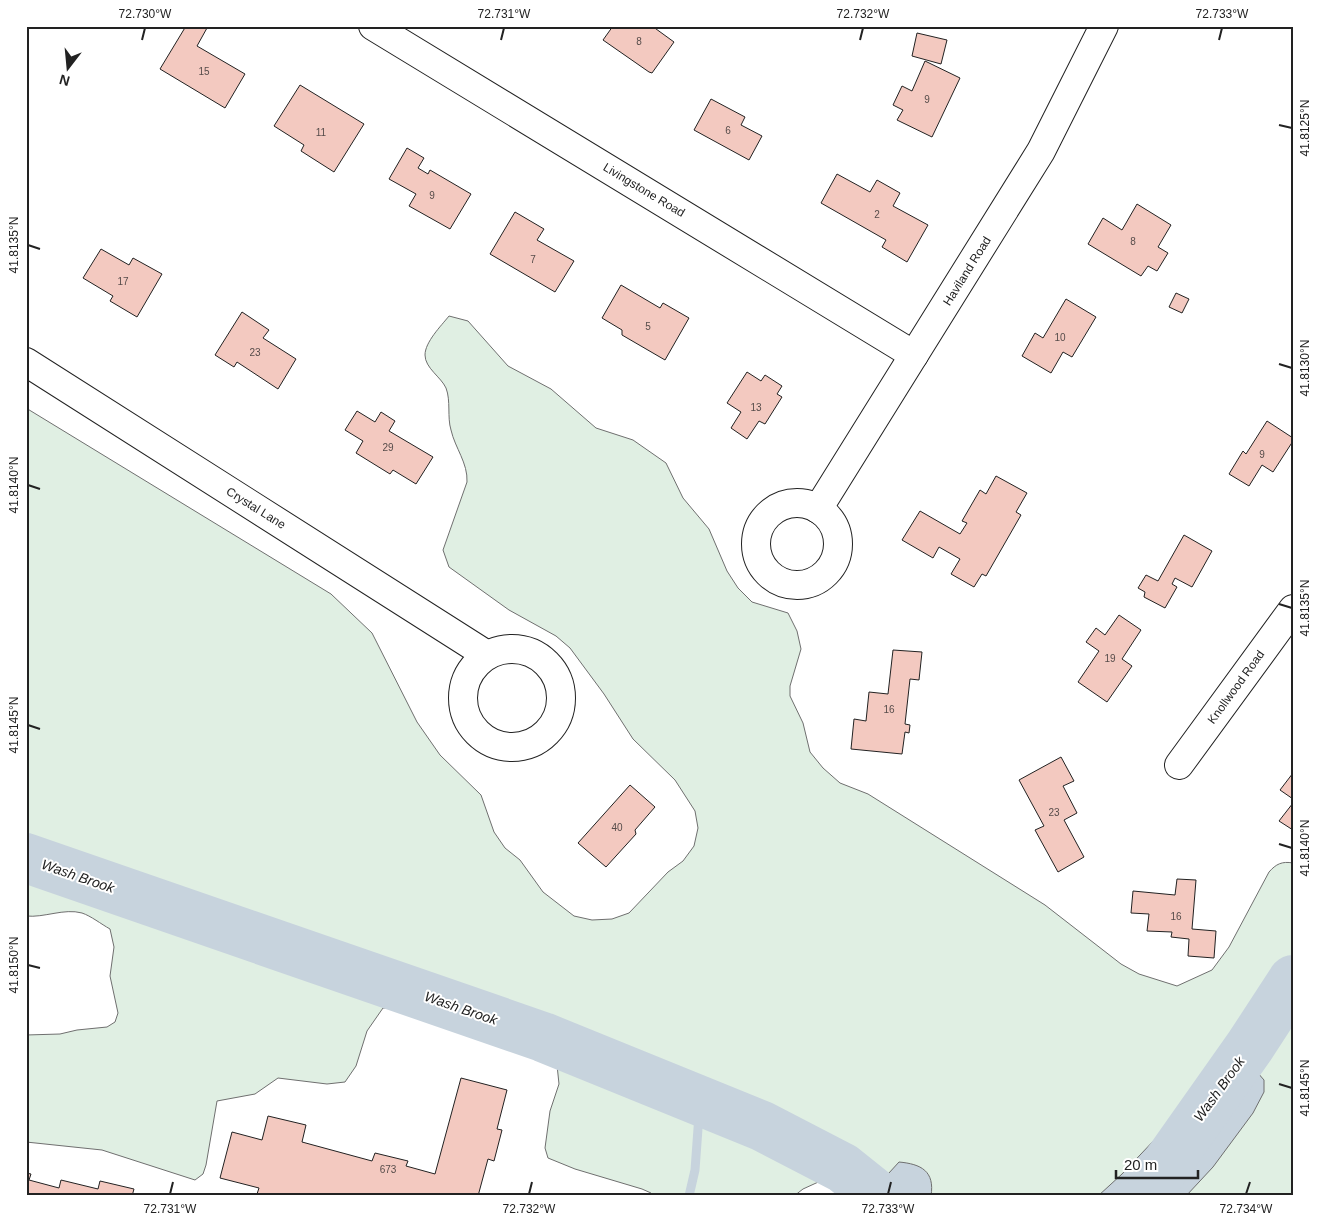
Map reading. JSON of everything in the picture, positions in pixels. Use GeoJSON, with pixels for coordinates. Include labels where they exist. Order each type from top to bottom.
{"type":"FeatureCollection","features":[{"type":"Feature","properties":{"kind":"street","name":"Livingstone Road"},"geometry":{"type":"LineString","coordinates":[[373,26],[914,355]]}},
{"type":"Feature","properties":{"kind":"street","name":"Haviland Road"},"geometry":{"type":"LineString","coordinates":[[818,509],[1042,151],[1104,26]]}},
{"type":"Feature","properties":{"kind":"street","name":"Crystal Lane"},"geometry":{"type":"LineString","coordinates":[[26,362],[487,655]]}},
{"type":"Feature","properties":{"kind":"street","name":"Knollwood Road"},"geometry":{"type":"LineString","coordinates":[[1179,765],[1293,610]]}},
{"type":"Feature","properties":{"kind":"green space"},"geometry":{"type":"Polygon","coordinates":[[[449,316],[468,321],[508,366],[551,389],[596,428],[633,440],[666,463],[683,498],[709,529],[727,571],[738,588],[752,602],[788,613],[797,631],[801,649],[790,686],[790,696],[803,723],[810,752],[823,768],[840,783],[868,794],[1045,905],[1121,964],[1139,974],[1177,986],[1212,970],[1229,947],[1269,872],[1280,864],[1286,862],[1293,863],[1293,1196],[867,1196],[838,1173],[803,1189],[794,1196],[652,1196],[651,1193],[642,1189],[575,1169],[548,1158],[545,1148],[550,1111],[559,1084],[557,1065],[541,1054],[503,1045],[468,1028],[393,1008],[383,1008],[367,1031],[356,1066],[345,1082],[327,1084],[278,1078],[255,1094],[217,1101],[206,1165],[203,1174],[195,1180],[102,1150],[26,1142],[26,1035],[60,1034],[107,1027],[115,1022],[118,1013],[110,976],[114,947],[110,929],[82,913],[61,912],[40,916],[26,916],[26,408],[331,594],[372,633],[417,722],[440,755],[481,795],[494,832],[505,848],[520,860],[543,892],[574,916],[592,920],[612,919],[629,913],[668,872],[683,861],[694,846],[698,828],[695,811],[675,780],[633,739],[604,694],[570,648],[556,636],[509,610],[449,567],[443,550],[467,482],[467,475],[451,430],[446,388],[430,368],[425,355],[430,340],[449,316]]]}},
{"type":"Feature","properties":{"kind":"water"},"geometry":{"type":"Polygon","coordinates":[[[1247,1066],[1257,1072],[1264,1080],[1264,1092],[1253,1113],[1213,1167],[1186,1196],[1098,1196],[1122,1174],[1177,1116],[1212,1071],[1247,1066]]]}},
{"type":"Feature","properties":{"kind":"water"},"geometry":{"type":"Polygon","coordinates":[[[899,1162],[914,1165],[925,1170],[931,1180],[931,1196],[868,1196],[899,1162]]]}},
{"type":"Feature","properties":{"kind":"building"},"geometry":{"type":"Polygon","coordinates":[[[186,26],[206,26],[207,28],[197,46],[245,74],[225,108],[160,69],[186,26]]]}},
{"type":"Feature","properties":{"kind":"building"},"geometry":{"type":"Polygon","coordinates":[[[613,26],[652,26],[674,42],[652,73],[603,40],[613,26]]]}},
{"type":"Feature","properties":{"kind":"building"},"geometry":{"type":"Polygon","coordinates":[[[917,33],[947,40],[941,64],[912,56],[917,33]]]}},
{"type":"Feature","properties":{"kind":"building"},"geometry":{"type":"Polygon","coordinates":[[[925,61],[960,78],[932,137],[897,120],[903,110],[893,105],[902,86],[912,91],[925,61]]]}},
{"type":"Feature","properties":{"kind":"building"},"geometry":{"type":"Polygon","coordinates":[[[300,85],[364,124],[334,172],[301,151],[304,145],[274,126],[300,85]]]}},
{"type":"Feature","properties":{"kind":"building"},"geometry":{"type":"Polygon","coordinates":[[[711,99],[745,117],[741,125],[762,136],[749,160],[694,130],[711,99]]]}},
{"type":"Feature","properties":{"kind":"building"},"geometry":{"type":"Polygon","coordinates":[[[407,148],[424,158],[418,168],[428,174],[430,170],[471,194],[450,229],[409,206],[416,194],[389,179],[407,148]]]}},
{"type":"Feature","properties":{"kind":"building"},"geometry":{"type":"Polygon","coordinates":[[[837,174],[870,192],[877,180],[900,193],[893,206],[928,225],[907,262],[882,247],[886,240],[821,203],[837,174]]]}},
{"type":"Feature","properties":{"kind":"building"},"geometry":{"type":"Polygon","coordinates":[[[1137,204],[1171,225],[1158,247],[1168,253],[1157,271],[1148,266],[1141,276],[1088,244],[1103,218],[1122,230],[1137,204]]]}},
{"type":"Feature","properties":{"kind":"building"},"geometry":{"type":"Polygon","coordinates":[[[515,212],[544,229],[537,240],[574,261],[555,292],[490,254],[515,212]]]}},
{"type":"Feature","properties":{"kind":"building"},"geometry":{"type":"Polygon","coordinates":[[[101,249],[129,265],[133,258],[162,274],[137,317],[110,301],[113,296],[83,278],[101,249]]]}},
{"type":"Feature","properties":{"kind":"building"},"geometry":{"type":"Polygon","coordinates":[[[621,285],[660,308],[663,303],[689,318],[665,360],[622,335],[622,330],[602,318],[621,285]]]}},
{"type":"Feature","properties":{"kind":"building"},"geometry":{"type":"Polygon","coordinates":[[[1176,293],[1189,299],[1182,313],[1169,307],[1176,293]]]}},
{"type":"Feature","properties":{"kind":"building"},"geometry":{"type":"Polygon","coordinates":[[[1066,299],[1096,317],[1072,357],[1063,352],[1051,373],[1022,356],[1035,333],[1043,338],[1066,299]]]}},
{"type":"Feature","properties":{"kind":"building"},"geometry":{"type":"Polygon","coordinates":[[[242,312],[269,330],[263,338],[296,359],[278,389],[237,362],[234,367],[215,355],[242,312]]]}},
{"type":"Feature","properties":{"kind":"building"},"geometry":{"type":"Polygon","coordinates":[[[747,372],[761,381],[765,375],[782,386],[777,394],[782,397],[765,424],[759,421],[747,439],[731,428],[741,412],[727,403],[747,372]]]}},
{"type":"Feature","properties":{"kind":"building"},"geometry":{"type":"Polygon","coordinates":[[[357,411],[375,422],[381,412],[395,421],[389,431],[433,457],[416,484],[393,470],[390,474],[356,453],[363,441],[345,430],[357,411]]]}},
{"type":"Feature","properties":{"kind":"building"},"geometry":{"type":"Polygon","coordinates":[[[1267,421],[1293,438],[1293,441],[1273,472],[1262,465],[1249,486],[1229,474],[1243,451],[1246,454],[1267,421]]]}},
{"type":"Feature","properties":{"kind":"building"},"geometry":{"type":"Polygon","coordinates":[[[996,476],[1027,493],[1016,512],[1021,515],[986,576],[982,574],[974,587],[951,574],[960,559],[939,547],[933,558],[902,540],[920,511],[960,534],[967,523],[962,521],[980,490],[986,494],[996,476]]]}},
{"type":"Feature","properties":{"kind":"building"},"geometry":{"type":"Polygon","coordinates":[[[1184,535],[1212,551],[1192,587],[1175,578],[1172,584],[1177,587],[1165,608],[1144,597],[1145,592],[1138,588],[1146,575],[1158,581],[1184,535]]]}},
{"type":"Feature","properties":{"kind":"building"},"geometry":{"type":"Polygon","coordinates":[[[1119,615],[1141,630],[1122,659],[1132,666],[1107,702],[1078,682],[1099,651],[1086,642],[1096,628],[1105,635],[1119,615]]]}},
{"type":"Feature","properties":{"kind":"building"},"geometry":{"type":"Polygon","coordinates":[[[893,650],[922,652],[919,680],[910,679],[905,724],[910,725],[909,733],[905,732],[902,754],[851,749],[854,719],[866,721],[869,692],[888,694],[893,650]]]}},
{"type":"Feature","properties":{"kind":"building"},"geometry":{"type":"Polygon","coordinates":[[[1061,757],[1074,781],[1063,786],[1077,813],[1064,820],[1084,857],[1058,872],[1035,830],[1044,826],[1019,780],[1061,757]]]}},
{"type":"Feature","properties":{"kind":"building"},"geometry":{"type":"Polygon","coordinates":[[[1293,773],[1293,799],[1280,790],[1293,773]]]}},
{"type":"Feature","properties":{"kind":"building"},"geometry":{"type":"Polygon","coordinates":[[[630,785],[655,807],[635,830],[636,834],[606,867],[578,843],[630,785]]]}},
{"type":"Feature","properties":{"kind":"building"},"geometry":{"type":"Polygon","coordinates":[[[1293,803],[1293,830],[1279,821],[1293,803]]]}},
{"type":"Feature","properties":{"kind":"building"},"geometry":{"type":"Polygon","coordinates":[[[1177,879],[1196,880],[1192,929],[1216,931],[1214,958],[1188,956],[1189,939],[1171,937],[1172,932],[1147,931],[1149,914],[1131,913],[1133,891],[1175,895],[1177,879]]]}},
{"type":"Feature","properties":{"kind":"building"},"geometry":{"type":"Polygon","coordinates":[[[461,1078],[507,1090],[497,1129],[502,1130],[494,1161],[488,1159],[478,1196],[262,1196],[257,1194],[259,1188],[220,1178],[232,1132],[262,1140],[268,1116],[306,1125],[302,1142],[372,1161],[375,1153],[408,1161],[406,1166],[435,1174],[461,1078]]]}},
{"type":"Feature","properties":{"kind":"building"},"geometry":{"type":"Polygon","coordinates":[[[26,1173],[31,1174],[29,1180],[59,1188],[61,1180],[98,1189],[100,1181],[134,1189],[132,1196],[26,1196],[26,1173]]]}},
{"type":"Feature","properties":{"kind":"waterway","name":"Wash Brook"},"geometry":{"type":"LineString","coordinates":[[26,858],[543,1037],[762,1126],[843,1168],[878,1196]]}},
{"type":"Feature","properties":{"kind":"waterway","name":"Wash Brook"},"geometry":{"type":"LineString","coordinates":[[1142,1196],[1147,1192],[1250,1046],[1293,980]]}},
{"type":"Feature","properties":{"kind":"waterway"},"geometry":{"type":"LineString","coordinates":[[689,1196],[695,1170],[700,1101]]}}]}
